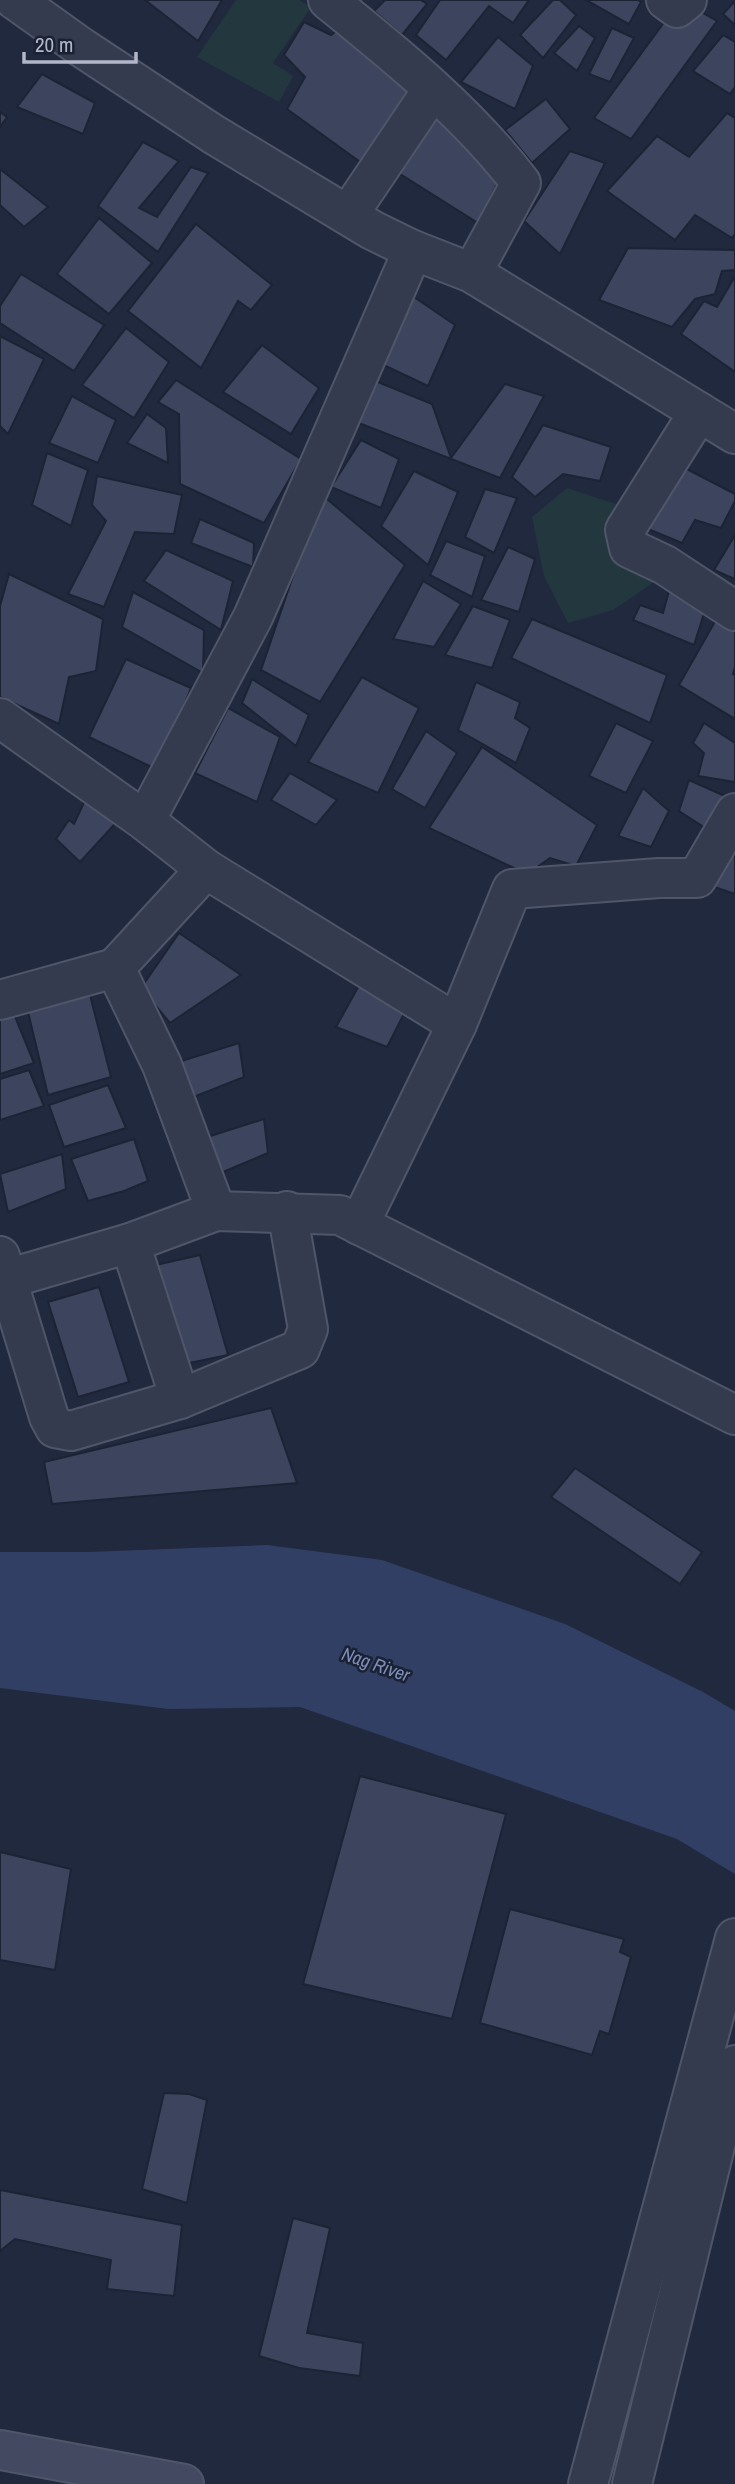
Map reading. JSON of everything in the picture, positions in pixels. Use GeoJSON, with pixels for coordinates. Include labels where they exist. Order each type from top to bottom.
{"type":"FeatureCollection","features":[{"type":"Feature","properties":{"kind":"main road"},"geometry":{"type":"LineString","coordinates":[[0,2450],[184,2484]]}},
{"type":"Feature","properties":{"kind":"street"},"geometry":{"type":"LineString","coordinates":[[15,0],[80,47],[213,134],[348,215],[413,250],[472,273],[735,434]]}},
{"type":"Feature","properties":{"kind":"street"},"geometry":{"type":"LineString","coordinates":[[328,0],[416,72],[502,158],[521,183],[472,273]]}},
{"type":"Feature","properties":{"kind":"street"},"geometry":{"type":"LineString","coordinates":[[666,0],[677,8],[687,0]]}},
{"type":"Feature","properties":{"kind":"street"},"geometry":{"type":"LineString","coordinates":[[348,215],[433,89]]}},
{"type":"Feature","properties":{"kind":"street"},"geometry":{"type":"LineString","coordinates":[[145,821],[253,617],[413,250]]}},
{"type":"Feature","properties":{"kind":"street"},"geometry":{"type":"LineString","coordinates":[[699,412],[625,530],[629,548],[665,565],[735,611]]}},
{"type":"Feature","properties":{"kind":"street"},"geometry":{"type":"LineString","coordinates":[[0,718],[145,821],[206,869],[457,1024]]}},
{"type":"Feature","properties":{"kind":"street"},"geometry":{"type":"LineString","coordinates":[[359,1224],[457,1024],[512,889],[659,878],[697,878],[735,813]]}},
{"type":"Feature","properties":{"kind":"street"},"geometry":{"type":"LineString","coordinates":[[0,1000],[115,968],[206,869]]}},
{"type":"Feature","properties":{"kind":"street"},"geometry":{"type":"LineString","coordinates":[[115,968],[162,1065],[216,1210]]}},
{"type":"Feature","properties":{"kind":"street"},"geometry":{"type":"LineString","coordinates":[[287,1212],[309,1329],[300,1349],[180,1399],[71,1431],[55,1428],[49,1417],[2,1272],[130,1243],[216,1210],[287,1212],[340,1215],[735,1415]]}},
{"type":"Feature","properties":{"kind":"street"},"geometry":{"type":"LineString","coordinates":[[130,1243],[180,1399]]}},
{"type":"Feature","properties":{"kind":"street"},"geometry":{"type":"LineString","coordinates":[[588,2484],[735,1938]]}},
{"type":"Feature","properties":{"kind":"street"},"geometry":{"type":"LineString","coordinates":[[632,2484],[735,2066]]}},
{"type":"Feature","properties":{"kind":"shaded area"},"geometry":{"type":"Polygon","coordinates":[[[236,0],[299,0],[311,7],[273,63],[293,76],[279,102],[197,57],[236,0]]]}},
{"type":"Feature","properties":{"kind":"shaded area"},"geometry":{"type":"Polygon","coordinates":[[[567,488],[622,506],[660,578],[613,610],[568,623],[544,576],[532,517],[567,488]]]}},
{"type":"Feature","properties":{"kind":"water","name":"Nag River"},"geometry":{"type":"Polygon","coordinates":[[[267,1545],[382,1560],[565,1624],[703,1692],[735,1711],[735,1874],[677,1839],[300,1707],[168,1709],[0,1688],[0,1552],[89,1552],[267,1545]]]}},
{"type":"Feature","properties":{"kind":"building"},"geometry":{"type":"Polygon","coordinates":[[[145,0],[222,0],[198,41],[145,0]]]}},
{"type":"Feature","properties":{"kind":"building"},"geometry":{"type":"Polygon","coordinates":[[[385,0],[421,0],[427,4],[402,35],[374,11],[385,0]]]}},
{"type":"Feature","properties":{"kind":"building"},"geometry":{"type":"Polygon","coordinates":[[[440,0],[529,0],[513,23],[489,6],[446,60],[416,35],[440,0]]]}},
{"type":"Feature","properties":{"kind":"building"},"geometry":{"type":"Polygon","coordinates":[[[553,0],[560,0],[576,15],[543,58],[520,35],[553,0]]]}},
{"type":"Feature","properties":{"kind":"building"},"geometry":{"type":"Polygon","coordinates":[[[586,0],[638,0],[641,2],[629,24],[586,0]]]}},
{"type":"Feature","properties":{"kind":"building"},"geometry":{"type":"Polygon","coordinates":[[[735,1],[735,25],[723,14],[735,1]]]}},
{"type":"Feature","properties":{"kind":"building"},"geometry":{"type":"Polygon","coordinates":[[[694,8],[717,21],[631,139],[594,118],[668,17],[694,8]]]}},
{"type":"Feature","properties":{"kind":"building"},"geometry":{"type":"Polygon","coordinates":[[[304,22],[331,35],[342,27],[413,91],[374,172],[287,109],[305,77],[284,55],[304,22]]]}},
{"type":"Feature","properties":{"kind":"building"},"geometry":{"type":"Polygon","coordinates":[[[579,26],[595,38],[577,71],[554,53],[579,26]]]}},
{"type":"Feature","properties":{"kind":"building"},"geometry":{"type":"Polygon","coordinates":[[[612,28],[634,38],[610,82],[589,74],[612,28]]]}},
{"type":"Feature","properties":{"kind":"building"},"geometry":{"type":"Polygon","coordinates":[[[723,35],[735,42],[735,87],[730,94],[693,71],[723,35]]]}},
{"type":"Feature","properties":{"kind":"building"},"geometry":{"type":"Polygon","coordinates":[[[498,37],[533,66],[515,109],[461,82],[498,37]]]}},
{"type":"Feature","properties":{"kind":"building"},"geometry":{"type":"Polygon","coordinates":[[[42,74],[95,103],[83,134],[17,107],[42,74]]]}},
{"type":"Feature","properties":{"kind":"building"},"geometry":{"type":"Polygon","coordinates":[[[546,99],[570,129],[532,163],[505,130],[546,99]]]}},
{"type":"Feature","properties":{"kind":"building"},"geometry":{"type":"Polygon","coordinates":[[[0,112],[7,117],[0,127],[0,112]]]}},
{"type":"Feature","properties":{"kind":"building"},"geometry":{"type":"Polygon","coordinates":[[[441,113],[500,178],[478,223],[397,172],[441,113]]]}},
{"type":"Feature","properties":{"kind":"building"},"geometry":{"type":"Polygon","coordinates":[[[727,113],[735,118],[735,234],[732,238],[695,215],[675,240],[607,191],[657,136],[689,157],[727,113]]]}},
{"type":"Feature","properties":{"kind":"building"},"geometry":{"type":"Polygon","coordinates":[[[143,142],[179,161],[139,208],[157,217],[191,167],[208,173],[158,252],[98,206],[143,142]]]}},
{"type":"Feature","properties":{"kind":"building"},"geometry":{"type":"Polygon","coordinates":[[[570,151],[605,163],[560,254],[524,221],[570,151]]]}},
{"type":"Feature","properties":{"kind":"building"},"geometry":{"type":"Polygon","coordinates":[[[0,169],[48,207],[24,227],[0,205],[0,169]]]}},
{"type":"Feature","properties":{"kind":"building"},"geometry":{"type":"Polygon","coordinates":[[[99,218],[152,263],[109,314],[57,274],[99,218]]]}},
{"type":"Feature","properties":{"kind":"building"},"geometry":{"type":"Polygon","coordinates":[[[196,224],[272,285],[251,310],[238,301],[201,368],[128,311],[196,224]]]}},
{"type":"Feature","properties":{"kind":"building"},"geometry":{"type":"Polygon","coordinates":[[[628,248],[735,250],[735,270],[722,271],[715,294],[695,299],[672,327],[599,300],[628,248]]]}},
{"type":"Feature","properties":{"kind":"building"},"geometry":{"type":"Polygon","coordinates":[[[21,274],[104,325],[74,371],[0,323],[0,306],[21,274]]]}},
{"type":"Feature","properties":{"kind":"building"},"geometry":{"type":"Polygon","coordinates":[[[734,278],[735,372],[681,334],[704,301],[717,307],[734,278]]]}},
{"type":"Feature","properties":{"kind":"building"},"geometry":{"type":"Polygon","coordinates":[[[414,297],[455,325],[428,386],[375,361],[414,297]]]}},
{"type":"Feature","properties":{"kind":"building"},"geometry":{"type":"Polygon","coordinates":[[[126,328],[169,362],[134,418],[82,385],[126,328]]]}},
{"type":"Feature","properties":{"kind":"building"},"geometry":{"type":"Polygon","coordinates":[[[0,336],[44,359],[8,434],[0,426],[0,336]]]}},
{"type":"Feature","properties":{"kind":"building"},"geometry":{"type":"Polygon","coordinates":[[[262,345],[319,388],[291,434],[223,392],[262,345]]]}},
{"type":"Feature","properties":{"kind":"building"},"geometry":{"type":"Polygon","coordinates":[[[368,378],[432,404],[451,458],[505,384],[544,396],[500,478],[346,418],[368,378]]]}},
{"type":"Feature","properties":{"kind":"building"},"geometry":{"type":"Polygon","coordinates":[[[176,380],[301,459],[264,523],[180,484],[179,414],[158,402],[176,380]]]}},
{"type":"Feature","properties":{"kind":"building"},"geometry":{"type":"Polygon","coordinates":[[[72,396],[116,420],[98,463],[49,443],[72,396]]]}},
{"type":"Feature","properties":{"kind":"building"},"geometry":{"type":"Polygon","coordinates":[[[147,414],[166,428],[168,463],[127,443],[147,414]]]}},
{"type":"Feature","properties":{"kind":"building"},"geometry":{"type":"Polygon","coordinates":[[[543,425],[611,447],[600,481],[563,474],[535,497],[512,477],[543,425]]]}},
{"type":"Feature","properties":{"kind":"building"},"geometry":{"type":"Polygon","coordinates":[[[361,440],[399,459],[381,508],[331,487],[361,440]]]}},
{"type":"Feature","properties":{"kind":"building"},"geometry":{"type":"Polygon","coordinates":[[[47,453],[88,470],[71,526],[32,505],[47,453]]]}},
{"type":"Feature","properties":{"kind":"building"},"geometry":{"type":"Polygon","coordinates":[[[681,466],[735,494],[735,501],[721,528],[695,520],[682,543],[648,529],[681,466]]]}},
{"type":"Feature","properties":{"kind":"building"},"geometry":{"type":"Polygon","coordinates":[[[414,471],[458,492],[428,565],[381,526],[414,471]]]}},
{"type":"Feature","properties":{"kind":"building"},"geometry":{"type":"Polygon","coordinates":[[[97,476],[182,495],[174,534],[135,532],[104,607],[68,594],[106,521],[92,505],[97,476]]]}},
{"type":"Feature","properties":{"kind":"building"},"geometry":{"type":"Polygon","coordinates":[[[485,489],[517,498],[494,553],[465,537],[485,489]]]}},
{"type":"Feature","properties":{"kind":"building"},"geometry":{"type":"Polygon","coordinates":[[[321,494],[405,565],[320,702],[261,670],[321,494]]]}},
{"type":"Feature","properties":{"kind":"building"},"geometry":{"type":"Polygon","coordinates":[[[200,519],[254,543],[253,567],[191,543],[200,519]]]}},
{"type":"Feature","properties":{"kind":"building"},"geometry":{"type":"Polygon","coordinates":[[[735,535],[735,579],[714,570],[735,535]]]}},
{"type":"Feature","properties":{"kind":"building"},"geometry":{"type":"Polygon","coordinates":[[[446,541],[485,556],[472,597],[430,575],[446,541]]]}},
{"type":"Feature","properties":{"kind":"building"},"geometry":{"type":"Polygon","coordinates":[[[508,547],[535,559],[519,612],[481,600],[508,547]]]}},
{"type":"Feature","properties":{"kind":"building"},"geometry":{"type":"Polygon","coordinates":[[[166,550],[233,581],[221,630],[144,581],[166,550]]]}},
{"type":"Feature","properties":{"kind":"building"},"geometry":{"type":"Polygon","coordinates":[[[9,574],[103,619],[96,671],[69,677],[59,724],[0,697],[0,606],[9,574]]]}},
{"type":"Feature","properties":{"kind":"building"},"geometry":{"type":"Polygon","coordinates":[[[423,581],[461,604],[434,647],[393,639],[423,581]]]}},
{"type":"Feature","properties":{"kind":"building"},"geometry":{"type":"Polygon","coordinates":[[[669,591],[707,604],[694,645],[633,620],[640,605],[663,613],[669,591]]]}},
{"type":"Feature","properties":{"kind":"building"},"geometry":{"type":"Polygon","coordinates":[[[133,592],[204,630],[203,673],[122,627],[133,592]]]}},
{"type":"Feature","properties":{"kind":"building"},"geometry":{"type":"Polygon","coordinates":[[[473,606],[510,620],[492,668],[445,655],[473,606]]]}},
{"type":"Feature","properties":{"kind":"building"},"geometry":{"type":"Polygon","coordinates":[[[717,618],[735,627],[735,719],[679,685],[717,618]]]}},
{"type":"Feature","properties":{"kind":"building"},"geometry":{"type":"Polygon","coordinates":[[[532,619],[667,675],[650,723],[511,658],[532,619]]]}},
{"type":"Feature","properties":{"kind":"building"},"geometry":{"type":"Polygon","coordinates":[[[126,659],[191,688],[158,770],[89,737],[126,659]]]}},
{"type":"Feature","properties":{"kind":"building"},"geometry":{"type":"Polygon","coordinates":[[[362,677],[419,708],[378,793],[308,762],[362,677]]]}},
{"type":"Feature","properties":{"kind":"building"},"geometry":{"type":"Polygon","coordinates":[[[252,679],[309,715],[296,746],[242,703],[252,679]]]}},
{"type":"Feature","properties":{"kind":"building"},"geometry":{"type":"Polygon","coordinates":[[[476,682],[520,702],[515,718],[530,728],[516,763],[458,730],[476,682]]]}},
{"type":"Feature","properties":{"kind":"building"},"geometry":{"type":"Polygon","coordinates":[[[228,708],[280,737],[257,802],[195,773],[228,708]]]}},
{"type":"Feature","properties":{"kind":"building"},"geometry":{"type":"Polygon","coordinates":[[[616,723],[653,741],[626,793],[589,776],[616,723]]]}},
{"type":"Feature","properties":{"kind":"building"},"geometry":{"type":"Polygon","coordinates":[[[704,723],[735,743],[735,782],[698,776],[704,753],[693,743],[704,723]]]}},
{"type":"Feature","properties":{"kind":"building"},"geometry":{"type":"Polygon","coordinates":[[[426,731],[457,753],[425,808],[392,789],[426,731]]]}},
{"type":"Feature","properties":{"kind":"building"},"geometry":{"type":"Polygon","coordinates":[[[482,747],[597,825],[576,866],[550,858],[527,874],[429,828],[482,747]]]}},
{"type":"Feature","properties":{"kind":"building"},"geometry":{"type":"Polygon","coordinates":[[[290,773],[337,800],[316,825],[271,800],[290,773]]]}},
{"type":"Feature","properties":{"kind":"building"},"geometry":{"type":"Polygon","coordinates":[[[689,780],[727,797],[713,833],[679,811],[689,780]]]}},
{"type":"Feature","properties":{"kind":"building"},"geometry":{"type":"Polygon","coordinates":[[[643,788],[669,811],[651,847],[618,836],[643,788]]]}},
{"type":"Feature","properties":{"kind":"building"},"geometry":{"type":"Polygon","coordinates":[[[88,794],[123,815],[80,862],[56,839],[69,820],[74,824],[88,794]]]}},
{"type":"Feature","properties":{"kind":"building"},"geometry":{"type":"Polygon","coordinates":[[[735,839],[735,894],[706,884],[735,839]]]}},
{"type":"Feature","properties":{"kind":"building"},"geometry":{"type":"Polygon","coordinates":[[[179,933],[241,975],[170,1023],[141,988],[179,933]]]}},
{"type":"Feature","properties":{"kind":"building"},"geometry":{"type":"Polygon","coordinates":[[[362,980],[407,1008],[387,1047],[336,1027],[362,980]]]}},
{"type":"Feature","properties":{"kind":"building"},"geometry":{"type":"Polygon","coordinates":[[[90,995],[111,1077],[48,1095],[28,1012],[90,995]]]}},
{"type":"Feature","properties":{"kind":"building"},"geometry":{"type":"Polygon","coordinates":[[[14,1014],[34,1063],[0,1074],[0,1019],[14,1014]]]}},
{"type":"Feature","properties":{"kind":"building"},"geometry":{"type":"Polygon","coordinates":[[[239,1043],[244,1077],[186,1100],[175,1063],[239,1043]]]}},
{"type":"Feature","properties":{"kind":"building"},"geometry":{"type":"Polygon","coordinates":[[[29,1070],[44,1106],[0,1120],[0,1079],[29,1070]]]}},
{"type":"Feature","properties":{"kind":"building"},"geometry":{"type":"Polygon","coordinates":[[[108,1085],[126,1128],[64,1147],[49,1105],[108,1085]]]}},
{"type":"Feature","properties":{"kind":"building"},"geometry":{"type":"Polygon","coordinates":[[[264,1119],[268,1153],[211,1177],[201,1139],[264,1119]]]}},
{"type":"Feature","properties":{"kind":"building"},"geometry":{"type":"Polygon","coordinates":[[[134,1139],[148,1181],[88,1201],[71,1159],[134,1139]]]}},
{"type":"Feature","properties":{"kind":"building"},"geometry":{"type":"Polygon","coordinates":[[[62,1154],[66,1189],[8,1212],[0,1174],[62,1154]]]}},
{"type":"Feature","properties":{"kind":"building"},"geometry":{"type":"Polygon","coordinates":[[[200,1255],[228,1355],[175,1366],[151,1266],[200,1255]]]}},
{"type":"Feature","properties":{"kind":"building"},"geometry":{"type":"Polygon","coordinates":[[[99,1287],[129,1382],[78,1397],[48,1302],[99,1287]]]}},
{"type":"Feature","properties":{"kind":"building"},"geometry":{"type":"Polygon","coordinates":[[[271,1408],[297,1483],[52,1504],[44,1462],[271,1408]]]}},
{"type":"Feature","properties":{"kind":"building"},"geometry":{"type":"Polygon","coordinates":[[[575,1468],[702,1552],[680,1584],[551,1497],[575,1468]]]}},
{"type":"Feature","properties":{"kind":"building"},"geometry":{"type":"Polygon","coordinates":[[[360,1776],[506,1814],[452,2019],[303,1984],[360,1776]]]}},
{"type":"Feature","properties":{"kind":"building"},"geometry":{"type":"Polygon","coordinates":[[[0,1852],[71,1869],[55,1970],[0,1960],[0,1852]]]}},
{"type":"Feature","properties":{"kind":"building"},"geometry":{"type":"Polygon","coordinates":[[[510,1909],[624,1939],[620,1952],[631,1957],[609,2034],[600,2031],[592,2055],[480,2023],[510,1909]]]}},
{"type":"Feature","properties":{"kind":"building"},"geometry":{"type":"Polygon","coordinates":[[[164,2093],[189,2094],[207,2100],[187,2203],[142,2189],[164,2093]]]}},
{"type":"Feature","properties":{"kind":"building"},"geometry":{"type":"Polygon","coordinates":[[[0,2190],[182,2225],[174,2296],[107,2289],[111,2260],[15,2239],[0,2251],[0,2190]]]}},
{"type":"Feature","properties":{"kind":"building"},"geometry":{"type":"Polygon","coordinates":[[[293,2218],[330,2228],[307,2333],[363,2343],[360,2376],[299,2368],[259,2356],[293,2218]]]}}]}
